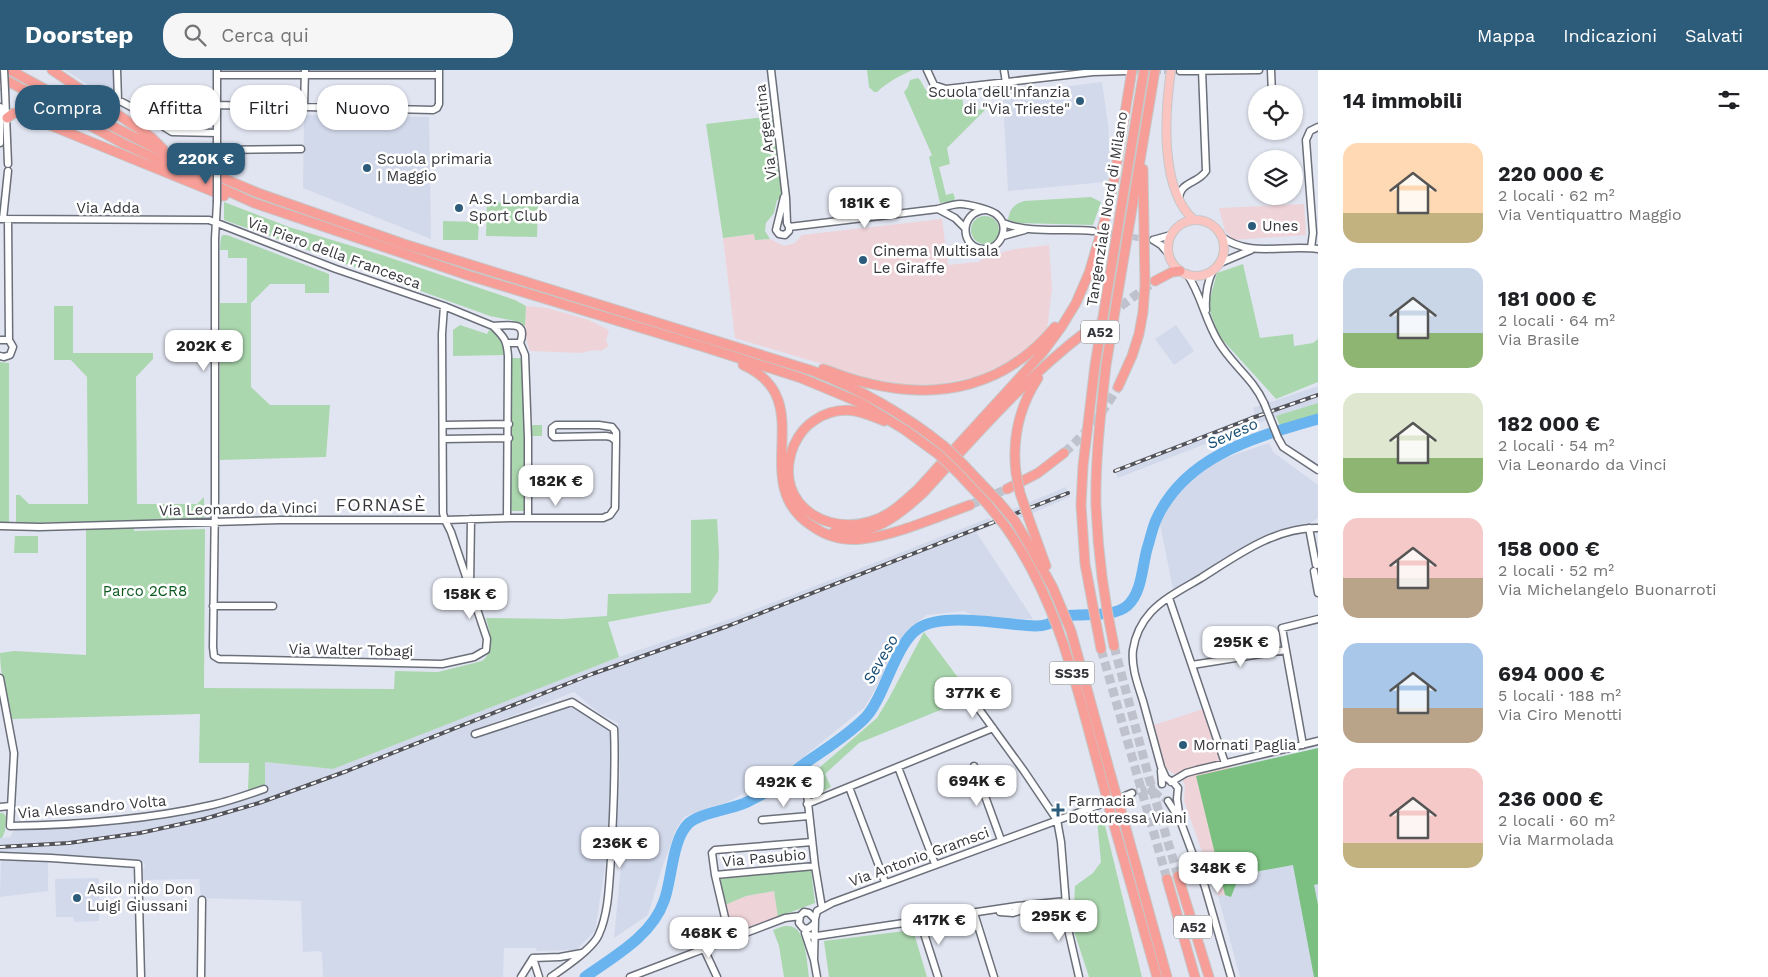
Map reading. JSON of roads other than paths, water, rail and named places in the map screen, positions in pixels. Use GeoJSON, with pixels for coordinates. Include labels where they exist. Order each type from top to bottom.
{"type":"FeatureCollection","features":[{"type":"Feature","properties":{"kind":"highway"},"geometry":{"type":"LineString","coordinates":[[10,70],[171,156],[258,193],[404,244],[757,353],[812,371],[852,387],[896,412],[944,446],[963,464],[1015,521],[1053,588]]}},
{"type":"Feature","properties":{"kind":"highway"},"geometry":{"type":"LineString","coordinates":[[52,70],[151,137],[171,156]]}},
{"type":"Feature","properties":{"kind":"highway"},"geometry":{"type":"LineString","coordinates":[[920,440],[886,421],[854,411],[837,411],[822,416],[807,425],[797,438],[790,454],[788,471],[792,488],[799,502],[811,514],[836,525],[860,524],[888,514],[918,489],[1043,352],[1062,326],[1082,288],[1101,235],[1109,202],[1129,70]]}},
{"type":"Feature","properties":{"kind":"highway","name":"Tangenziale Nord di Milano"},"geometry":{"type":"LineString","coordinates":[[1101,650],[1085,564],[1081,505],[1087,423],[1095,364],[1144,70]]}},
{"type":"Feature","properties":{"kind":"highway","name":"Tangenziale Nord di Milano"},"geometry":{"type":"LineString","coordinates":[[1114,646],[1104,594],[1096,505],[1101,415],[1106,365],[1155,70]]}},
{"type":"Feature","properties":{"kind":"highway"},"geometry":{"type":"LineString","coordinates":[[1,73],[124,144],[254,203],[462,274],[802,378],[862,403],[920,440]]}},
{"type":"Feature","properties":{"kind":"highway"},"geometry":{"type":"LineString","coordinates":[[7,118],[14,113],[20,113],[236,201],[254,203]]}},
{"type":"Feature","properties":{"kind":"highway"},"geometry":{"type":"LineString","coordinates":[[1118,387],[1132,356],[1143,312],[1145,285],[1142,148]]}},
{"type":"Feature","properties":{"kind":"highway"},"geometry":{"type":"LineString","coordinates":[[1155,281],[1172,272],[1183,273]]}},
{"type":"Feature","properties":{"kind":"highway"},"geometry":{"type":"LineString","coordinates":[[757,353],[790,358],[866,383],[889,388],[913,391],[938,391],[959,388],[983,380],[1025,357],[1053,329],[1082,288]]}},
{"type":"Feature","properties":{"kind":"highway"},"geometry":{"type":"LineString","coordinates":[[805,522],[822,529],[850,533],[861,532],[892,519],[923,493],[998,412],[1088,330]]}},
{"type":"Feature","properties":{"kind":"highway"},"geometry":{"type":"LineString","coordinates":[[704,347],[753,369],[773,388],[780,401],[782,414],[781,472],[784,490],[792,506],[805,522],[820,532],[849,540],[863,539],[892,532],[970,505]]}},
{"type":"Feature","properties":{"kind":"highway"},"geometry":{"type":"LineString","coordinates":[[1053,588],[1020,494],[1016,473],[1016,437],[1022,408],[1029,391],[1054,359]]}},
{"type":"Feature","properties":{"kind":"highway","name":"SS35"},"geometry":{"type":"LineString","coordinates":[[920,440],[957,472],[1005,526],[1031,568],[1052,611],[1061,634],[1157,977]]}},
{"type":"Feature","properties":{"kind":"highway"},"geometry":{"type":"LineString","coordinates":[[1007,489],[1038,473],[1064,453]]}},
{"type":"Feature","properties":{"kind":"highway","name":"SS35"},"geometry":{"type":"LineString","coordinates":[[1053,588],[1071,631],[1167,977]]}},
{"type":"Feature","properties":{"kind":"highway","name":"A52"},"geometry":{"type":"LineString","coordinates":[[1178,876],[1209,977]]}},
{"type":"Feature","properties":{"kind":"highway","name":"A52"},"geometry":{"type":"LineString","coordinates":[[1167,879],[1195,977]]}},
{"type":"Feature","properties":{"kind":"main road"},"geometry":{"type":"LineString","coordinates":[[1171,70],[1166,109],[1166,138],[1170,170],[1180,203],[1179,225]]}},
{"type":"Feature","properties":{"kind":"main road"},"geometry":{"type":"LineString","coordinates":[[1180,203],[1194,220]]}},
{"type":"Feature","properties":{"kind":"main road"},"geometry":{"type":"LineString","coordinates":[[1194,220],[1204,220],[1212,224],[1222,237],[1224,248],[1220,262],[1213,270],[1201,276],[1183,273],[1174,265],[1168,253],[1168,243],[1171,235],[1179,225],[1194,220]]}},
{"type":"Feature","properties":{"kind":"street"},"geometry":{"type":"LineString","coordinates":[[117,70],[118,100],[172,132],[217,134]]}},
{"type":"Feature","properties":{"kind":"street","name":"Via Argentina"},"geometry":{"type":"LineString","coordinates":[[772,70],[788,225]]}},
{"type":"Feature","properties":{"kind":"street"},"geometry":{"type":"LineString","coordinates":[[927,70],[930,79],[936,86],[942,89],[1101,71],[1129,70]]}},
{"type":"Feature","properties":{"kind":"street"},"geometry":{"type":"LineString","coordinates":[[1004,70],[1006,83]]}},
{"type":"Feature","properties":{"kind":"street"},"geometry":{"type":"LineString","coordinates":[[1180,71],[1259,70]]}},
{"type":"Feature","properties":{"kind":"street"},"geometry":{"type":"LineString","coordinates":[[1271,70],[1272,85]]}},
{"type":"Feature","properties":{"kind":"street"},"geometry":{"type":"LineString","coordinates":[[1180,203],[1180,192],[1184,187],[1200,178],[1206,171],[1202,71]]}},
{"type":"Feature","properties":{"kind":"street"},"geometry":{"type":"LineString","coordinates":[[217,85],[217,72],[439,73],[439,104],[436,109],[307,107]]}},
{"type":"Feature","properties":{"kind":"street"},"geometry":{"type":"LineString","coordinates":[[304,72],[304,85]]}},
{"type":"Feature","properties":{"kind":"street"},"geometry":{"type":"LineString","coordinates":[[0,356],[7,356],[12,353],[12,344],[9,340],[4,219],[8,172],[7,118],[5,90],[1,73]]}},
{"type":"Feature","properties":{"kind":"street"},"geometry":{"type":"LineString","coordinates":[[0,108],[0,143]]}},
{"type":"Feature","properties":{"kind":"street"},"geometry":{"type":"LineString","coordinates":[[1220,262],[1241,253],[1257,249],[1290,247],[1315,249],[1310,210],[1306,138],[1310,131],[1318,127]]}},
{"type":"Feature","properties":{"kind":"street"},"geometry":{"type":"LineString","coordinates":[[217,130],[213,606],[273,606]]}},
{"type":"Feature","properties":{"kind":"street"},"geometry":{"type":"LineString","coordinates":[[217,150],[301,149]]}},
{"type":"Feature","properties":{"kind":"street"},"geometry":{"type":"LineString","coordinates":[[0,155],[8,164]]}},
{"type":"Feature","properties":{"kind":"street"},"geometry":{"type":"LineString","coordinates":[[0,180],[8,172]]}},
{"type":"Feature","properties":{"kind":"street","name":"Via Argentina"},"geometry":{"type":"LineString","coordinates":[[778,223],[785,190]]}},
{"type":"Feature","properties":{"kind":"street"},"geometry":{"type":"LineString","coordinates":[[0,196],[4,208]]}},
{"type":"Feature","properties":{"kind":"street"},"geometry":{"type":"LineString","coordinates":[[788,225],[938,209],[961,204],[998,215],[1003,223],[1003,236],[993,247],[979,248],[972,244],[968,239],[965,228],[955,218],[938,209]]}},
{"type":"Feature","properties":{"kind":"street"},"geometry":{"type":"LineString","coordinates":[[965,228],[967,221],[972,215],[977,211],[985,210]]}},
{"type":"Feature","properties":{"kind":"street","name":"Via Adda"},"geometry":{"type":"LineString","coordinates":[[4,219],[204,220],[216,223]]}},
{"type":"Feature","properties":{"kind":"street"},"geometry":{"type":"LineString","coordinates":[[784,221],[788,225],[788,233],[781,235],[776,230],[778,223],[784,221]]}},
{"type":"Feature","properties":{"kind":"street","name":"Via Piero della Francesca"},"geometry":{"type":"LineString","coordinates":[[216,223],[336,269],[444,306],[493,326]]}},
{"type":"Feature","properties":{"kind":"street"},"geometry":{"type":"LineString","coordinates":[[1003,223],[1026,230]]}},
{"type":"Feature","properties":{"kind":"street"},"geometry":{"type":"LineString","coordinates":[[1003,236],[1026,230],[1077,229],[1093,231]]}},
{"type":"Feature","properties":{"kind":"street"},"geometry":{"type":"LineString","coordinates":[[1168,253],[1153,240],[1171,235]]}},
{"type":"Feature","properties":{"kind":"street"},"geometry":{"type":"LineString","coordinates":[[1222,237],[1236,246],[1257,249]]}},
{"type":"Feature","properties":{"kind":"street"},"geometry":{"type":"LineString","coordinates":[[1206,316],[1206,295],[1208,282],[1213,270]]}},
{"type":"Feature","properties":{"kind":"street"},"geometry":{"type":"LineString","coordinates":[[1183,273],[1194,284],[1218,342],[1229,358],[1255,386],[1283,446],[1318,470]]}},
{"type":"Feature","properties":{"kind":"street"},"geometry":{"type":"LineString","coordinates":[[444,306],[442,334],[443,513],[470,590]]}},
{"type":"Feature","properties":{"kind":"street"},"geometry":{"type":"LineString","coordinates":[[493,326],[518,326],[521,329],[522,337],[520,343],[525,355],[528,518]]}},
{"type":"Feature","properties":{"kind":"street"},"geometry":{"type":"LineString","coordinates":[[493,326],[504,336],[507,343],[509,424],[507,518]]}},
{"type":"Feature","properties":{"kind":"street"},"geometry":{"type":"LineString","coordinates":[[0,340],[9,340]]}},
{"type":"Feature","properties":{"kind":"street"},"geometry":{"type":"LineString","coordinates":[[507,343],[520,343]]}},
{"type":"Feature","properties":{"kind":"street"},"geometry":{"type":"LineString","coordinates":[[443,425],[509,424]]}},
{"type":"Feature","properties":{"kind":"street"},"geometry":{"type":"LineString","coordinates":[[556,425],[599,425],[612,427],[616,432],[616,441],[606,436],[556,437],[552,435],[552,428],[556,425]]}},
{"type":"Feature","properties":{"kind":"street"},"geometry":{"type":"LineString","coordinates":[[443,439],[508,438]]}},
{"type":"Feature","properties":{"kind":"street","name":"Via Leonardo da Vinci"},"geometry":{"type":"LineString","coordinates":[[0,526],[42,527],[319,519],[603,518],[610,515],[615,508],[616,441]]}},
{"type":"Feature","properties":{"kind":"street"},"geometry":{"type":"LineString","coordinates":[[470,590],[471,519]]}},
{"type":"Feature","properties":{"kind":"street"},"geometry":{"type":"LineString","coordinates":[[1309,528],[1318,523]]}},
{"type":"Feature","properties":{"kind":"street"},"geometry":{"type":"LineString","coordinates":[[1309,528],[1318,593]]}},
{"type":"Feature","properties":{"kind":"street"},"geometry":{"type":"LineString","coordinates":[[1231,977],[1205,887],[1180,820],[1175,784],[1165,776],[1161,767],[1134,671],[1132,656],[1135,639],[1141,625],[1154,609],[1239,554],[1260,542],[1282,534],[1318,528]]}},
{"type":"Feature","properties":{"kind":"street","name":"Via Walter Tobagi"},"geometry":{"type":"LineString","coordinates":[[213,606],[214,656],[219,659],[274,662],[442,664],[474,657],[486,650],[487,639],[470,590]]}},
{"type":"Feature","properties":{"kind":"street"},"geometry":{"type":"LineString","coordinates":[[1169,598],[1225,763]]}},
{"type":"Feature","properties":{"kind":"street"},"geometry":{"type":"LineString","coordinates":[[1303,745],[1282,628],[1318,620]]}},
{"type":"Feature","properties":{"kind":"street"},"geometry":{"type":"LineString","coordinates":[[1192,665],[1286,650]]}},
{"type":"Feature","properties":{"kind":"street"},"geometry":{"type":"LineString","coordinates":[[0,678],[14,752],[10,806],[0,807]]}},
{"type":"Feature","properties":{"kind":"street"},"geometry":{"type":"LineString","coordinates":[[971,698],[1057,820],[1062,842],[1071,946],[1079,977]]}},
{"type":"Feature","properties":{"kind":"street"},"geometry":{"type":"LineString","coordinates":[[475,734],[572,702],[614,729],[616,768],[609,878],[604,917],[599,936],[577,959],[551,977]]}},
{"type":"Feature","properties":{"kind":"street"},"geometry":{"type":"LineString","coordinates":[[807,804],[993,728]]}},
{"type":"Feature","properties":{"kind":"street"},"geometry":{"type":"LineString","coordinates":[[1161,767],[1161,784],[1171,782],[1192,771],[1318,741]]}},
{"type":"Feature","properties":{"kind":"street"},"geometry":{"type":"LineString","coordinates":[[974,766],[1001,840]]}},
{"type":"Feature","properties":{"kind":"street"},"geometry":{"type":"LineString","coordinates":[[898,767],[935,864]]}},
{"type":"Feature","properties":{"kind":"street"},"geometry":{"type":"LineString","coordinates":[[1180,820],[1166,800],[1172,800],[1192,771]]}},
{"type":"Feature","properties":{"kind":"street"},"geometry":{"type":"LineString","coordinates":[[805,776],[821,906]]}},
{"type":"Feature","properties":{"kind":"street"},"geometry":{"type":"LineString","coordinates":[[849,787],[885,882]]}},
{"type":"Feature","properties":{"kind":"street","name":"Via Alessandro Volta"},"geometry":{"type":"LineString","coordinates":[[10,806],[10,826],[108,821],[150,816],[215,804],[264,789]]}},
{"type":"Feature","properties":{"kind":"street","name":"Via Antonio Gramsci"},"geometry":{"type":"LineString","coordinates":[[806,912],[1100,805]]}},
{"type":"Feature","properties":{"kind":"street"},"geometry":{"type":"LineString","coordinates":[[762,820],[809,816]]}},
{"type":"Feature","properties":{"kind":"street"},"geometry":{"type":"LineString","coordinates":[[730,939],[715,875],[712,854],[715,850],[812,842]]}},
{"type":"Feature","properties":{"kind":"street"},"geometry":{"type":"LineString","coordinates":[[0,856],[138,864],[141,977]]}},
{"type":"Feature","properties":{"kind":"street","name":"Via Pasubio"},"geometry":{"type":"LineString","coordinates":[[715,875],[815,866]]}},
{"type":"Feature","properties":{"kind":"street"},"geometry":{"type":"LineString","coordinates":[[201,977],[202,900]]}},
{"type":"Feature","properties":{"kind":"street"},"geometry":{"type":"LineString","coordinates":[[806,934],[815,936],[1066,901]]}},
{"type":"Feature","properties":{"kind":"street","name":"Via Antonio Gramsci"},"geometry":{"type":"LineString","coordinates":[[814,921],[815,913],[821,906]]}},
{"type":"Feature","properties":{"kind":"street"},"geometry":{"type":"LineString","coordinates":[[630,977],[793,916],[800,916],[806,912],[812,914],[814,921],[814,960]]}},
{"type":"Feature","properties":{"kind":"street"},"geometry":{"type":"LineString","coordinates":[[974,913],[994,977]]}},
{"type":"Feature","properties":{"kind":"street"},"geometry":{"type":"LineString","coordinates":[[800,916],[798,921],[806,934],[817,977]]}},
{"type":"Feature","properties":{"kind":"street"},"geometry":{"type":"LineString","coordinates":[[781,921],[792,922],[808,928],[814,921]]}},
{"type":"Feature","properties":{"kind":"street"},"geometry":{"type":"LineString","coordinates":[[920,921],[938,977]]}},
{"type":"Feature","properties":{"kind":"street"},"geometry":{"type":"LineString","coordinates":[[704,949],[717,977]]}},
{"type":"Feature","properties":{"kind":"street"},"geometry":{"type":"LineString","coordinates":[[533,958],[560,958],[582,953]]}},
{"type":"Feature","properties":{"kind":"street"},"geometry":{"type":"LineString","coordinates":[[521,977],[533,958]]}},
{"type":"Feature","properties":{"kind":"street"},"geometry":{"type":"LineString","coordinates":[[533,958],[539,977]]}},
{"type":"Feature","properties":{"kind":"waterway","name":"Seveso"},"geometry":{"type":"LineString","coordinates":[[585,977],[630,945],[651,925],[664,901],[675,850],[688,824],[707,814],[745,803],[768,791],[851,731],[872,709],[903,645],[919,628],[930,623],[959,620],[1039,626],[1067,616],[1103,614],[1122,609],[1132,601],[1139,587],[1147,549],[1156,520],[1169,498],[1185,479],[1204,464],[1247,442],[1318,419]]}},
{"type":"Feature","properties":{"kind":"tunnel"},"geometry":{"type":"LineString","coordinates":[[1128,71],[1176,71]]}},
{"type":"Feature","properties":{"kind":"tunnel"},"geometry":{"type":"LineString","coordinates":[[1097,232],[1146,239]]}},
{"type":"Feature","properties":{"kind":"tunnel"},"geometry":{"type":"LineString","coordinates":[[1088,330],[1155,281]]}},
{"type":"Feature","properties":{"kind":"tunnel"},"geometry":{"type":"LineString","coordinates":[[1064,453],[1094,422],[1118,387]]}},
{"type":"Feature","properties":{"kind":"tunnel"},"geometry":{"type":"LineString","coordinates":[[970,505],[1007,489]]}},
{"type":"Feature","properties":{"kind":"tunnel"},"geometry":{"type":"LineString","coordinates":[[1114,646],[1149,778],[1178,876]]}},
{"type":"Feature","properties":{"kind":"tunnel"},"geometry":{"type":"LineString","coordinates":[[1101,649],[1167,879]]}},
{"type":"Feature","properties":{"kind":"tunnel"},"geometry":{"type":"LineString","coordinates":[[1132,793],[1161,785]]}},
{"type":"Feature","properties":{"kind":"tunnel"},"geometry":{"type":"LineString","coordinates":[[1147,791],[1157,793],[1165,800]]}},
{"type":"Feature","properties":{"kind":"railway"},"geometry":{"type":"LineString","coordinates":[[1115,471],[1252,418],[1318,395]]}},
{"type":"Feature","properties":{"kind":"railway"},"geometry":{"type":"LineString","coordinates":[[0,847],[69,843],[140,833],[204,819],[259,803],[347,771],[592,674],[728,626],[1068,493]]}},
{"type":"Feature","properties":{"kind":"place","name":"Scuola dell'Infanzia di \"Via Trieste\""},"geometry":{"type":"Point","coordinates":[1080,101]}},
{"type":"Feature","properties":{"kind":"place","name":"Scuola primaria I Maggio"},"geometry":{"type":"Point","coordinates":[367,168]}},
{"type":"Feature","properties":{"kind":"place","name":"A.S. Lombardia Sport Club"},"geometry":{"type":"Point","coordinates":[459,208]}},
{"type":"Feature","properties":{"kind":"place","name":"Unes"},"geometry":{"type":"Point","coordinates":[1252,226]}},
{"type":"Feature","properties":{"kind":"place","name":"Cinema Multisala Le Giraffe"},"geometry":{"type":"Point","coordinates":[863,260]}},
{"type":"Feature","properties":{"kind":"place","name":"Mornati Paglia"},"geometry":{"type":"Point","coordinates":[1183,745]}},
{"type":"Feature","properties":{"kind":"place","name":"Farmacia Dottoressa Viani"},"geometry":{"type":"Point","coordinates":[1058,810]}},
{"type":"Feature","properties":{"kind":"place","name":"Asilo nido Don Luigi Giussani"},"geometry":{"type":"Point","coordinates":[77,898]}},
{"type":"Feature","properties":{"kind":"district","name":"FORNASÈ"},"geometry":{"type":"Point","coordinates":[381,505]}},
{"type":"Feature","properties":{"kind":"park label","name":"Parco 2CR8"},"geometry":{"type":"Point","coordinates":[145,591]}}]}
